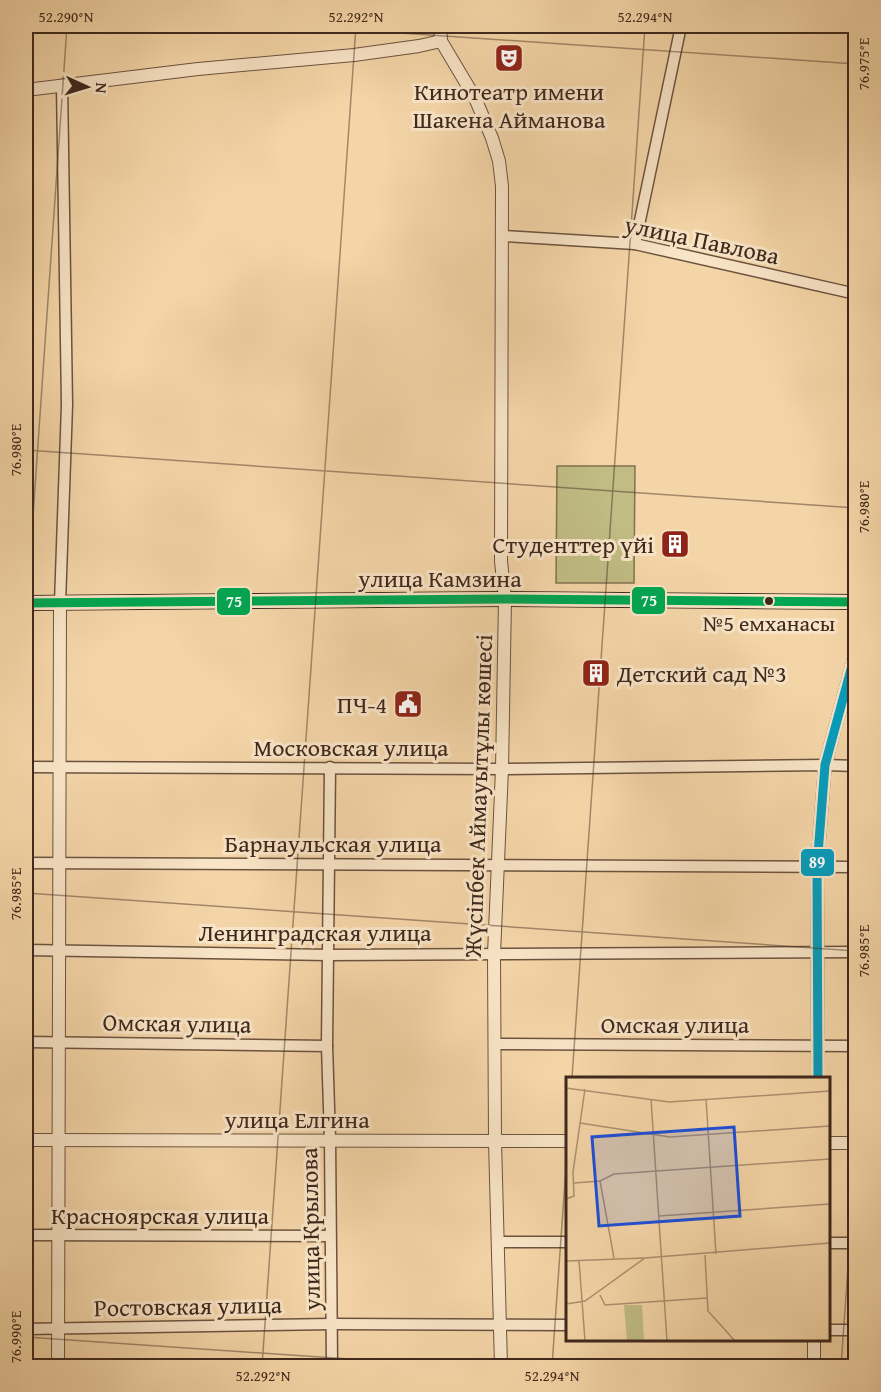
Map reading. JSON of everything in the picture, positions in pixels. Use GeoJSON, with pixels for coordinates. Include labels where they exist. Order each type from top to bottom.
{"type":"FeatureCollection","features":[{"type":"Feature","properties":{"kind":"main road","name":"улица Камзина"},"geometry":{"type":"LineString","coordinates":[[26,603],[505,599],[855,602]]}},
{"type":"Feature","properties":{"kind":"street","name":"Жүсіпбек Аймауытұлы көшесі"},"geometry":{"type":"LineString","coordinates":[[440,26],[441,41],[475,98],[492,138],[499,161],[502,186],[501,561],[505,599],[502,769],[494,954],[495,1141],[501,1366]]}},
{"type":"Feature","properties":{"kind":"street"},"geometry":{"type":"LineString","coordinates":[[635,244],[681,26]]}},
{"type":"Feature","properties":{"kind":"street"},"geometry":{"type":"LineString","coordinates":[[26,90],[198,69],[354,55],[441,41]]}},
{"type":"Feature","properties":{"kind":"street"},"geometry":{"type":"LineString","coordinates":[[58,1366],[60,603],[67,405],[62,85]]}},
{"type":"Feature","properties":{"kind":"street","name":"улица Павлова"},"geometry":{"type":"LineString","coordinates":[[502,236],[635,244],[855,294]]}},
{"type":"Feature","properties":{"kind":"street"},"geometry":{"type":"LineString","coordinates":[[818,1077],[817,867],[825,765],[855,651]]}},
{"type":"Feature","properties":{"kind":"street","name":"Московская улица"},"geometry":{"type":"LineString","coordinates":[[26,767],[502,769],[855,766]]}},
{"type":"Feature","properties":{"kind":"street","name":"улица Крылова"},"geometry":{"type":"LineString","coordinates":[[330,767],[327,1046],[332,1366]]}},
{"type":"Feature","properties":{"kind":"street","name":"Барнаульская улица"},"geometry":{"type":"LineString","coordinates":[[26,863],[855,867]]}},
{"type":"Feature","properties":{"kind":"street","name":"Ленинградская улица"},"geometry":{"type":"LineString","coordinates":[[26,950],[329,955],[855,952]]}},
{"type":"Feature","properties":{"kind":"street","name":"Омская улица"},"geometry":{"type":"LineString","coordinates":[[26,1042],[327,1046]]}},
{"type":"Feature","properties":{"kind":"street","name":"Омская улица"},"geometry":{"type":"LineString","coordinates":[[495,1044],[855,1046]]}},
{"type":"Feature","properties":{"kind":"street","name":"улица Елгина"},"geometry":{"type":"LineString","coordinates":[[26,1140],[566,1141]]}},
{"type":"Feature","properties":{"kind":"street"},"geometry":{"type":"LineString","coordinates":[[830,1143],[855,1143]]}},
{"type":"Feature","properties":{"kind":"street","name":"Красноярская улица"},"geometry":{"type":"LineString","coordinates":[[26,1235],[330,1236]]}},
{"type":"Feature","properties":{"kind":"street"},"geometry":{"type":"LineString","coordinates":[[498,1242],[566,1242]]}},
{"type":"Feature","properties":{"kind":"street"},"geometry":{"type":"LineString","coordinates":[[830,1243],[855,1243]]}},
{"type":"Feature","properties":{"kind":"street","name":"Ростовская улица"},"geometry":{"type":"LineString","coordinates":[[26,1329],[332,1324],[566,1325]]}},
{"type":"Feature","properties":{"kind":"street"},"geometry":{"type":"LineString","coordinates":[[830,1330],[855,1330]]}},
{"type":"Feature","properties":{"kind":"street"},"geometry":{"type":"LineString","coordinates":[[814,1341],[814,1366]]}},
{"type":"Feature","properties":{"kind":"shaded area"},"geometry":{"type":"Polygon","coordinates":[[[557,466],[635,466],[634,583],[556,583],[557,466]]]}},
{"type":"Feature","properties":{"kind":"transit line","name":"75"},"geometry":{"type":"LineString","coordinates":[[26,603],[505,599],[856,602]]}},
{"type":"Feature","properties":{"kind":"transit line","name":"89"},"geometry":{"type":"LineString","coordinates":[[818,1077],[817,867],[825,765],[856,651]]}},
{"type":"Feature","properties":{"kind":"place","name":"Кинотеатр имени Шакена Айманова"},"geometry":{"type":"Point","coordinates":[509,58]}},
{"type":"Feature","properties":{"kind":"place","name":"Студенттер үйі"},"geometry":{"type":"Point","coordinates":[675,544]}},
{"type":"Feature","properties":{"kind":"place","name":"№5 емханасы"},"geometry":{"type":"Point","coordinates":[769,601]}},
{"type":"Feature","properties":{"kind":"place","name":"Детский сад №3"},"geometry":{"type":"Point","coordinates":[596,673]}},
{"type":"Feature","properties":{"kind":"place","name":"ПЧ-4"},"geometry":{"type":"Point","coordinates":[408,704]}}]}
